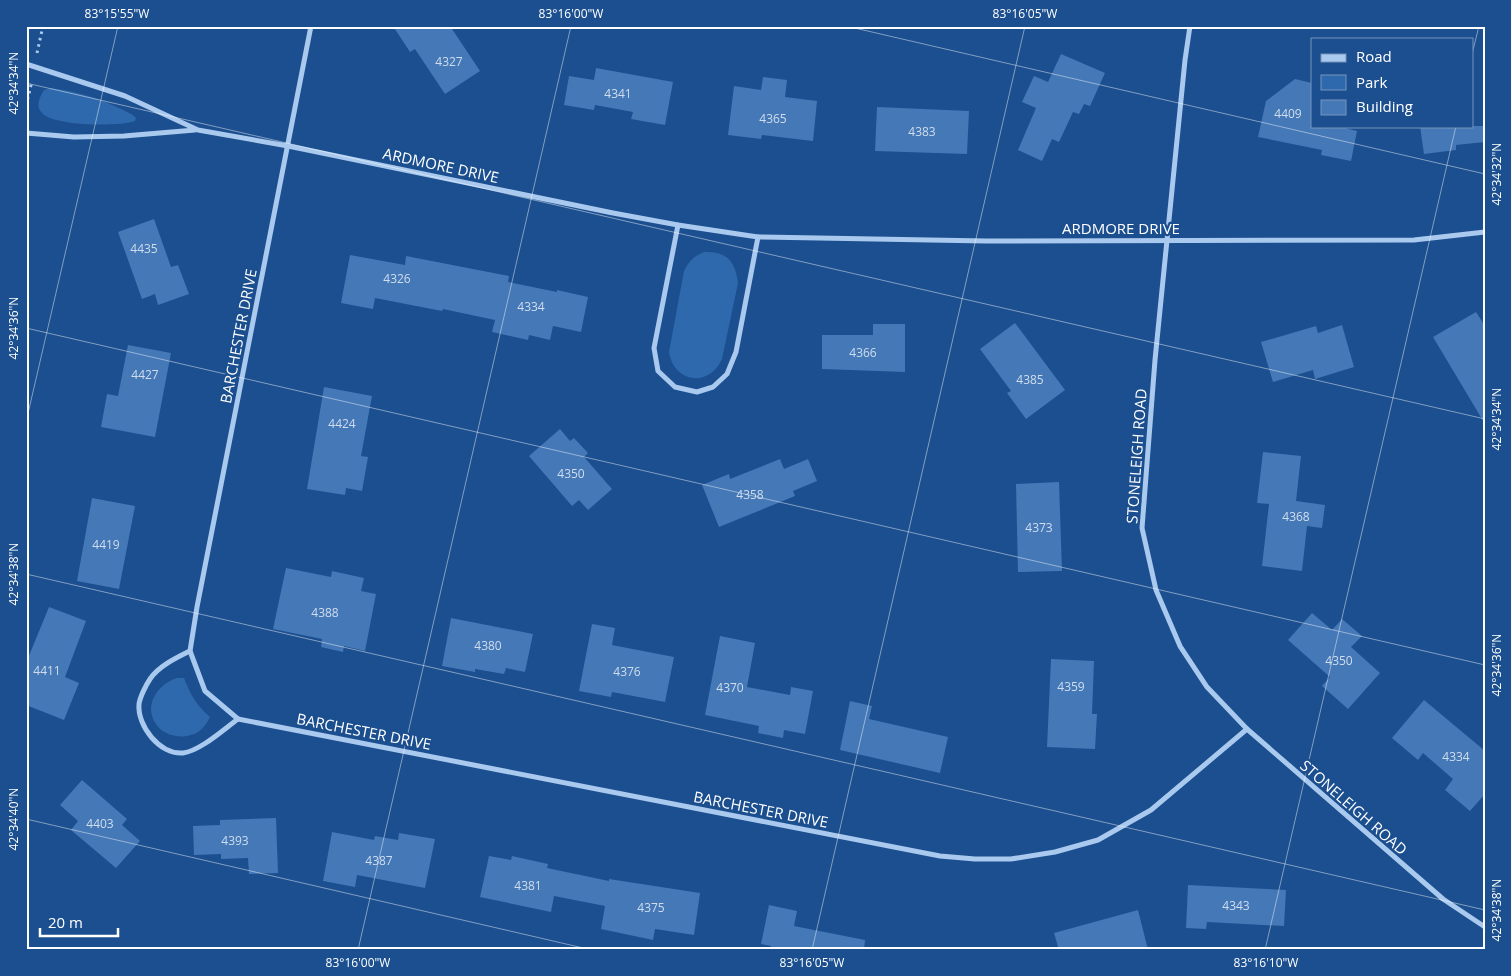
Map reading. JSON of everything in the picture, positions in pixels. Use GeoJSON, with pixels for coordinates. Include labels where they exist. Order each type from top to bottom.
{"type":"FeatureCollection","features":[{"type":"Feature","properties":{"kind":"street","name":"BARCHESTER DRIVE"},"geometry":{"type":"LineString","coordinates":[[311,26],[190,651],[205,691],[238,719],[940,856],[976,859],[1011,859],[1055,852],[1098,840],[1151,810],[1247,729]]}},
{"type":"Feature","properties":{"kind":"street","name":"STONELEIGH ROAD"},"geometry":{"type":"LineString","coordinates":[[1190,26],[1184,60],[1155,360],[1142,528],[1156,590],[1180,646],[1207,687],[1247,729],[1443,899],[1485,927]]}},
{"type":"Feature","properties":{"kind":"street","name":"ARDMORE DRIVE"},"geometry":{"type":"LineString","coordinates":[[26,64],[126,96],[198,130]]}},
{"type":"Feature","properties":{"kind":"street","name":"ARDMORE DRIVE"},"geometry":{"type":"LineString","coordinates":[[26,133],[74,137],[124,136],[198,130],[288,146],[678,225],[758,237],[986,240],[1414,240],[1485,232]]}},
{"type":"Feature","properties":{"kind":"street"},"geometry":{"type":"LineString","coordinates":[[678,225],[654,348],[658,371],[675,387],[697,392],[714,387],[727,374],[736,352],[758,237]]}},
{"type":"Feature","properties":{"kind":"street"},"geometry":{"type":"LineString","coordinates":[[190,651],[170,661],[150,678],[139,704],[141,720],[150,736],[162,748],[183,753],[205,744],[238,719]]}},
{"type":"Feature","properties":{"kind":"path"},"geometry":{"type":"LineString","coordinates":[[41,36],[42,26]]}},
{"type":"Feature","properties":{"kind":"green space"},"geometry":{"type":"Polygon","coordinates":[[[51,88],[104,101],[133,115],[136,118],[135,121],[102,125],[73,123],[50,118],[43,114],[38,105],[44,90],[51,88]]]}},
{"type":"Feature","properties":{"kind":"green space"},"geometry":{"type":"Polygon","coordinates":[[[704,252],[719,253],[728,259],[735,269],[738,283],[722,359],[709,374],[701,378],[692,378],[678,370],[672,362],[669,352],[684,271],[692,259],[704,252]]]}},
{"type":"Feature","properties":{"kind":"green space"},"geometry":{"type":"Polygon","coordinates":[[[177,678],[184,678],[194,699],[210,717],[200,730],[187,736],[175,736],[164,732],[152,717],[151,710],[154,696],[164,685],[177,678]]]}},
{"type":"Feature","properties":{"kind":"building"},"geometry":{"type":"Polygon","coordinates":[[[393,26],[450,26],[480,71],[445,94],[415,49],[410,52],[393,26]]]}},
{"type":"Feature","properties":{"kind":"building"},"geometry":{"type":"Polygon","coordinates":[[[1061,54],[1105,73],[1090,106],[1084,104],[1079,114],[1073,112],[1059,142],[1052,139],[1042,161],[1018,150],[1036,108],[1022,102],[1034,76],[1048,82],[1061,54]]]}},
{"type":"Feature","properties":{"kind":"building"},"geometry":{"type":"Polygon","coordinates":[[[596,68],[673,82],[665,125],[631,119],[633,112],[595,105],[594,110],[564,105],[569,76],[594,80],[596,68]]]}},
{"type":"Feature","properties":{"kind":"building"},"geometry":{"type":"Polygon","coordinates":[[[763,77],[787,80],[785,97],[817,101],[813,141],[762,135],[761,139],[728,135],[734,86],[761,90],[763,77]]]}},
{"type":"Feature","properties":{"kind":"building"},"geometry":{"type":"Polygon","coordinates":[[[1295,79],[1311,83],[1311,128],[1344,128],[1357,131],[1351,161],[1321,155],[1322,150],[1258,137],[1266,101],[1295,79]]]}},
{"type":"Feature","properties":{"kind":"building"},"geometry":{"type":"Polygon","coordinates":[[[877,107],[969,111],[967,154],[875,151],[877,107]]]}},
{"type":"Feature","properties":{"kind":"building"},"geometry":{"type":"Polygon","coordinates":[[[1474,126],[1485,126],[1485,142],[1456,145],[1456,150],[1424,154],[1420,128],[1474,128],[1474,126]]]}},
{"type":"Feature","properties":{"kind":"building"},"geometry":{"type":"Polygon","coordinates":[[[154,219],[171,267],[178,265],[189,294],[158,305],[155,294],[142,299],[118,232],[154,219]]]}},
{"type":"Feature","properties":{"kind":"building"},"geometry":{"type":"Polygon","coordinates":[[[350,255],[405,265],[406,256],[509,276],[508,282],[588,297],[581,332],[553,326],[550,340],[529,335],[528,340],[492,332],[495,320],[443,309],[442,311],[375,298],[373,309],[341,303],[350,255]]]}},
{"type":"Feature","properties":{"kind":"building"},"geometry":{"type":"Polygon","coordinates":[[[1476,312],[1485,326],[1485,424],[1433,337],[1476,312]]]}},
{"type":"Feature","properties":{"kind":"building"},"geometry":{"type":"Polygon","coordinates":[[[1015,323],[1065,390],[1026,419],[1007,393],[1011,391],[980,349],[1015,323]]]}},
{"type":"Feature","properties":{"kind":"building"},"geometry":{"type":"Polygon","coordinates":[[[873,324],[905,324],[905,372],[822,369],[822,335],[873,335],[873,324]]]}},
{"type":"Feature","properties":{"kind":"building"},"geometry":{"type":"Polygon","coordinates":[[[1342,325],[1354,367],[1315,379],[1313,370],[1273,382],[1261,342],[1316,326],[1318,333],[1342,325]]]}},
{"type":"Feature","properties":{"kind":"building"},"geometry":{"type":"Polygon","coordinates":[[[128,345],[171,353],[155,437],[101,427],[107,394],[118,396],[128,345]]]}},
{"type":"Feature","properties":{"kind":"building"},"geometry":{"type":"Polygon","coordinates":[[[324,387],[372,396],[361,456],[368,457],[362,491],[346,488],[345,495],[307,489],[324,387]]]}},
{"type":"Feature","properties":{"kind":"building"},"geometry":{"type":"Polygon","coordinates":[[[560,429],[570,441],[574,438],[588,453],[584,457],[612,489],[588,510],[579,500],[572,506],[529,456],[560,429]]]}},
{"type":"Feature","properties":{"kind":"building"},"geometry":{"type":"Polygon","coordinates":[[[1263,452],[1301,456],[1296,501],[1325,505],[1322,528],[1307,526],[1302,571],[1262,566],[1269,504],[1257,503],[1263,452]]]}},
{"type":"Feature","properties":{"kind":"building"},"geometry":{"type":"Polygon","coordinates":[[[780,459],[784,469],[808,459],[817,481],[793,491],[795,496],[719,527],[702,485],[729,474],[730,479],[780,459]]]}},
{"type":"Feature","properties":{"kind":"building"},"geometry":{"type":"Polygon","coordinates":[[[1059,482],[1062,571],[1018,572],[1016,484],[1059,482]]]}},
{"type":"Feature","properties":{"kind":"building"},"geometry":{"type":"Polygon","coordinates":[[[92,498],[135,506],[119,589],[77,581],[92,498]]]}},
{"type":"Feature","properties":{"kind":"building"},"geometry":{"type":"Polygon","coordinates":[[[286,568],[331,577],[332,571],[364,578],[361,591],[376,594],[365,651],[344,646],[343,652],[321,647],[322,639],[273,629],[286,568]]]}},
{"type":"Feature","properties":{"kind":"building"},"geometry":{"type":"Polygon","coordinates":[[[49,607],[86,621],[65,677],[79,683],[64,720],[26,705],[26,663],[49,607]]]}},
{"type":"Feature","properties":{"kind":"building"},"geometry":{"type":"Polygon","coordinates":[[[1312,613],[1332,630],[1342,619],[1362,636],[1351,647],[1380,673],[1348,709],[1322,686],[1330,677],[1288,640],[1312,613]]]}},
{"type":"Feature","properties":{"kind":"building"},"geometry":{"type":"Polygon","coordinates":[[[451,618],[533,634],[525,672],[506,668],[504,674],[475,669],[475,672],[442,666],[451,618]]]}},
{"type":"Feature","properties":{"kind":"building"},"geometry":{"type":"Polygon","coordinates":[[[592,624],[615,628],[612,645],[674,657],[665,702],[612,692],[611,697],[579,691],[592,624]]]}},
{"type":"Feature","properties":{"kind":"building"},"geometry":{"type":"Polygon","coordinates":[[[720,636],[755,643],[747,687],[790,695],[791,687],[813,691],[805,734],[784,730],[783,738],[758,733],[759,726],[705,715],[720,636]]]}},
{"type":"Feature","properties":{"kind":"building"},"geometry":{"type":"Polygon","coordinates":[[[1051,659],[1094,661],[1092,714],[1097,714],[1095,749],[1047,747],[1051,659]]]}},
{"type":"Feature","properties":{"kind":"building"},"geometry":{"type":"Polygon","coordinates":[[[1424,700],[1485,751],[1485,794],[1470,811],[1445,790],[1453,779],[1423,753],[1418,760],[1392,738],[1424,700]]]}},
{"type":"Feature","properties":{"kind":"building"},"geometry":{"type":"Polygon","coordinates":[[[850,701],[872,706],[869,719],[948,737],[940,773],[840,750],[850,701]]]}},
{"type":"Feature","properties":{"kind":"building"},"geometry":{"type":"Polygon","coordinates":[[[82,780],[127,819],[122,825],[140,841],[116,868],[71,830],[78,821],[60,805],[82,780]]]}},
{"type":"Feature","properties":{"kind":"building"},"geometry":{"type":"Polygon","coordinates":[[[276,818],[278,873],[249,874],[248,858],[221,859],[221,854],[194,855],[193,826],[220,825],[220,820],[276,818]]]}},
{"type":"Feature","properties":{"kind":"building"},"geometry":{"type":"Polygon","coordinates":[[[332,832],[374,840],[375,836],[398,840],[399,833],[435,839],[425,888],[357,875],[355,887],[323,881],[332,832]]]}},
{"type":"Feature","properties":{"kind":"building"},"geometry":{"type":"Polygon","coordinates":[[[489,856],[511,860],[512,856],[548,864],[547,868],[609,881],[609,879],[700,893],[694,935],[655,929],[653,940],[601,929],[605,906],[554,896],[551,912],[480,897],[489,856]]]}},
{"type":"Feature","properties":{"kind":"building"},"geometry":{"type":"Polygon","coordinates":[[[1188,885],[1286,890],[1284,926],[1207,922],[1206,929],[1186,928],[1188,885]]]}},
{"type":"Feature","properties":{"kind":"building"},"geometry":{"type":"Polygon","coordinates":[[[769,905],[797,911],[794,926],[865,940],[864,950],[771,950],[771,946],[761,944],[769,905]]]}},
{"type":"Feature","properties":{"kind":"building"},"geometry":{"type":"Polygon","coordinates":[[[1138,910],[1148,950],[1059,950],[1054,933],[1138,910]]]}}]}
